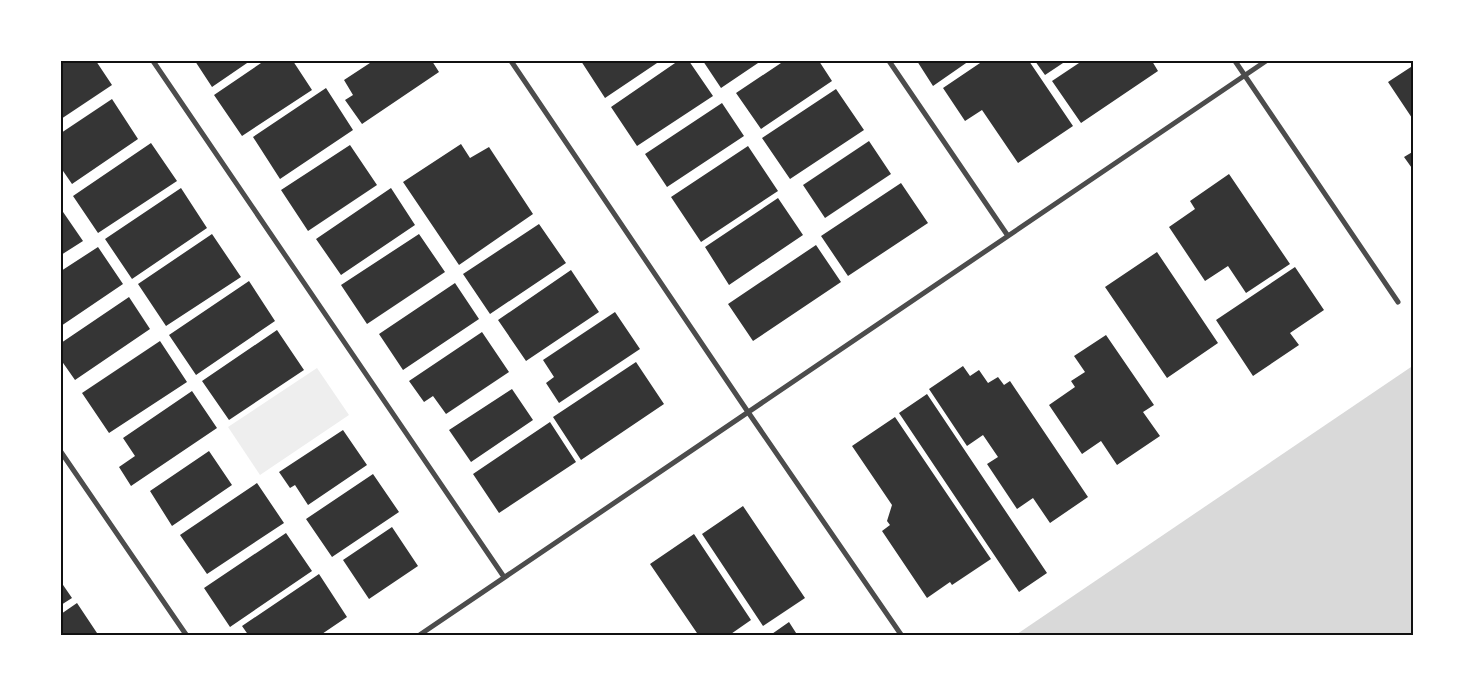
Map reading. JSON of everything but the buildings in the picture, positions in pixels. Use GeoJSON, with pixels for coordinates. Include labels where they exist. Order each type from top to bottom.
{"type":"FeatureCollection","features":[{"type":"Feature","properties":{"kind":"street"},"geometry":{"type":"LineString","coordinates":[[153,61],[504,577]]}},
{"type":"Feature","properties":{"kind":"street"},"geometry":{"type":"LineString","coordinates":[[510,61],[902,636]]}},
{"type":"Feature","properties":{"kind":"street"},"geometry":{"type":"LineString","coordinates":[[889,61],[1008,236]]}},
{"type":"Feature","properties":{"kind":"street"},"geometry":{"type":"LineString","coordinates":[[1235,61],[1398,302]]}},
{"type":"Feature","properties":{"kind":"street"},"geometry":{"type":"LineString","coordinates":[[418,636],[1266,61]]}},
{"type":"Feature","properties":{"kind":"street"},"geometry":{"type":"LineString","coordinates":[[61,452],[187,636]]}},
{"type":"Feature","properties":{"kind":"shaded area"},"geometry":{"type":"Polygon","coordinates":[[[1414,365],[1414,636],[1014,636],[1414,365]]]}},
{"type":"Feature","properties":{"kind":"shaded area"},"geometry":{"type":"Polygon","coordinates":[[[317,368],[349,415],[260,475],[228,427],[317,368]]]}}]}
